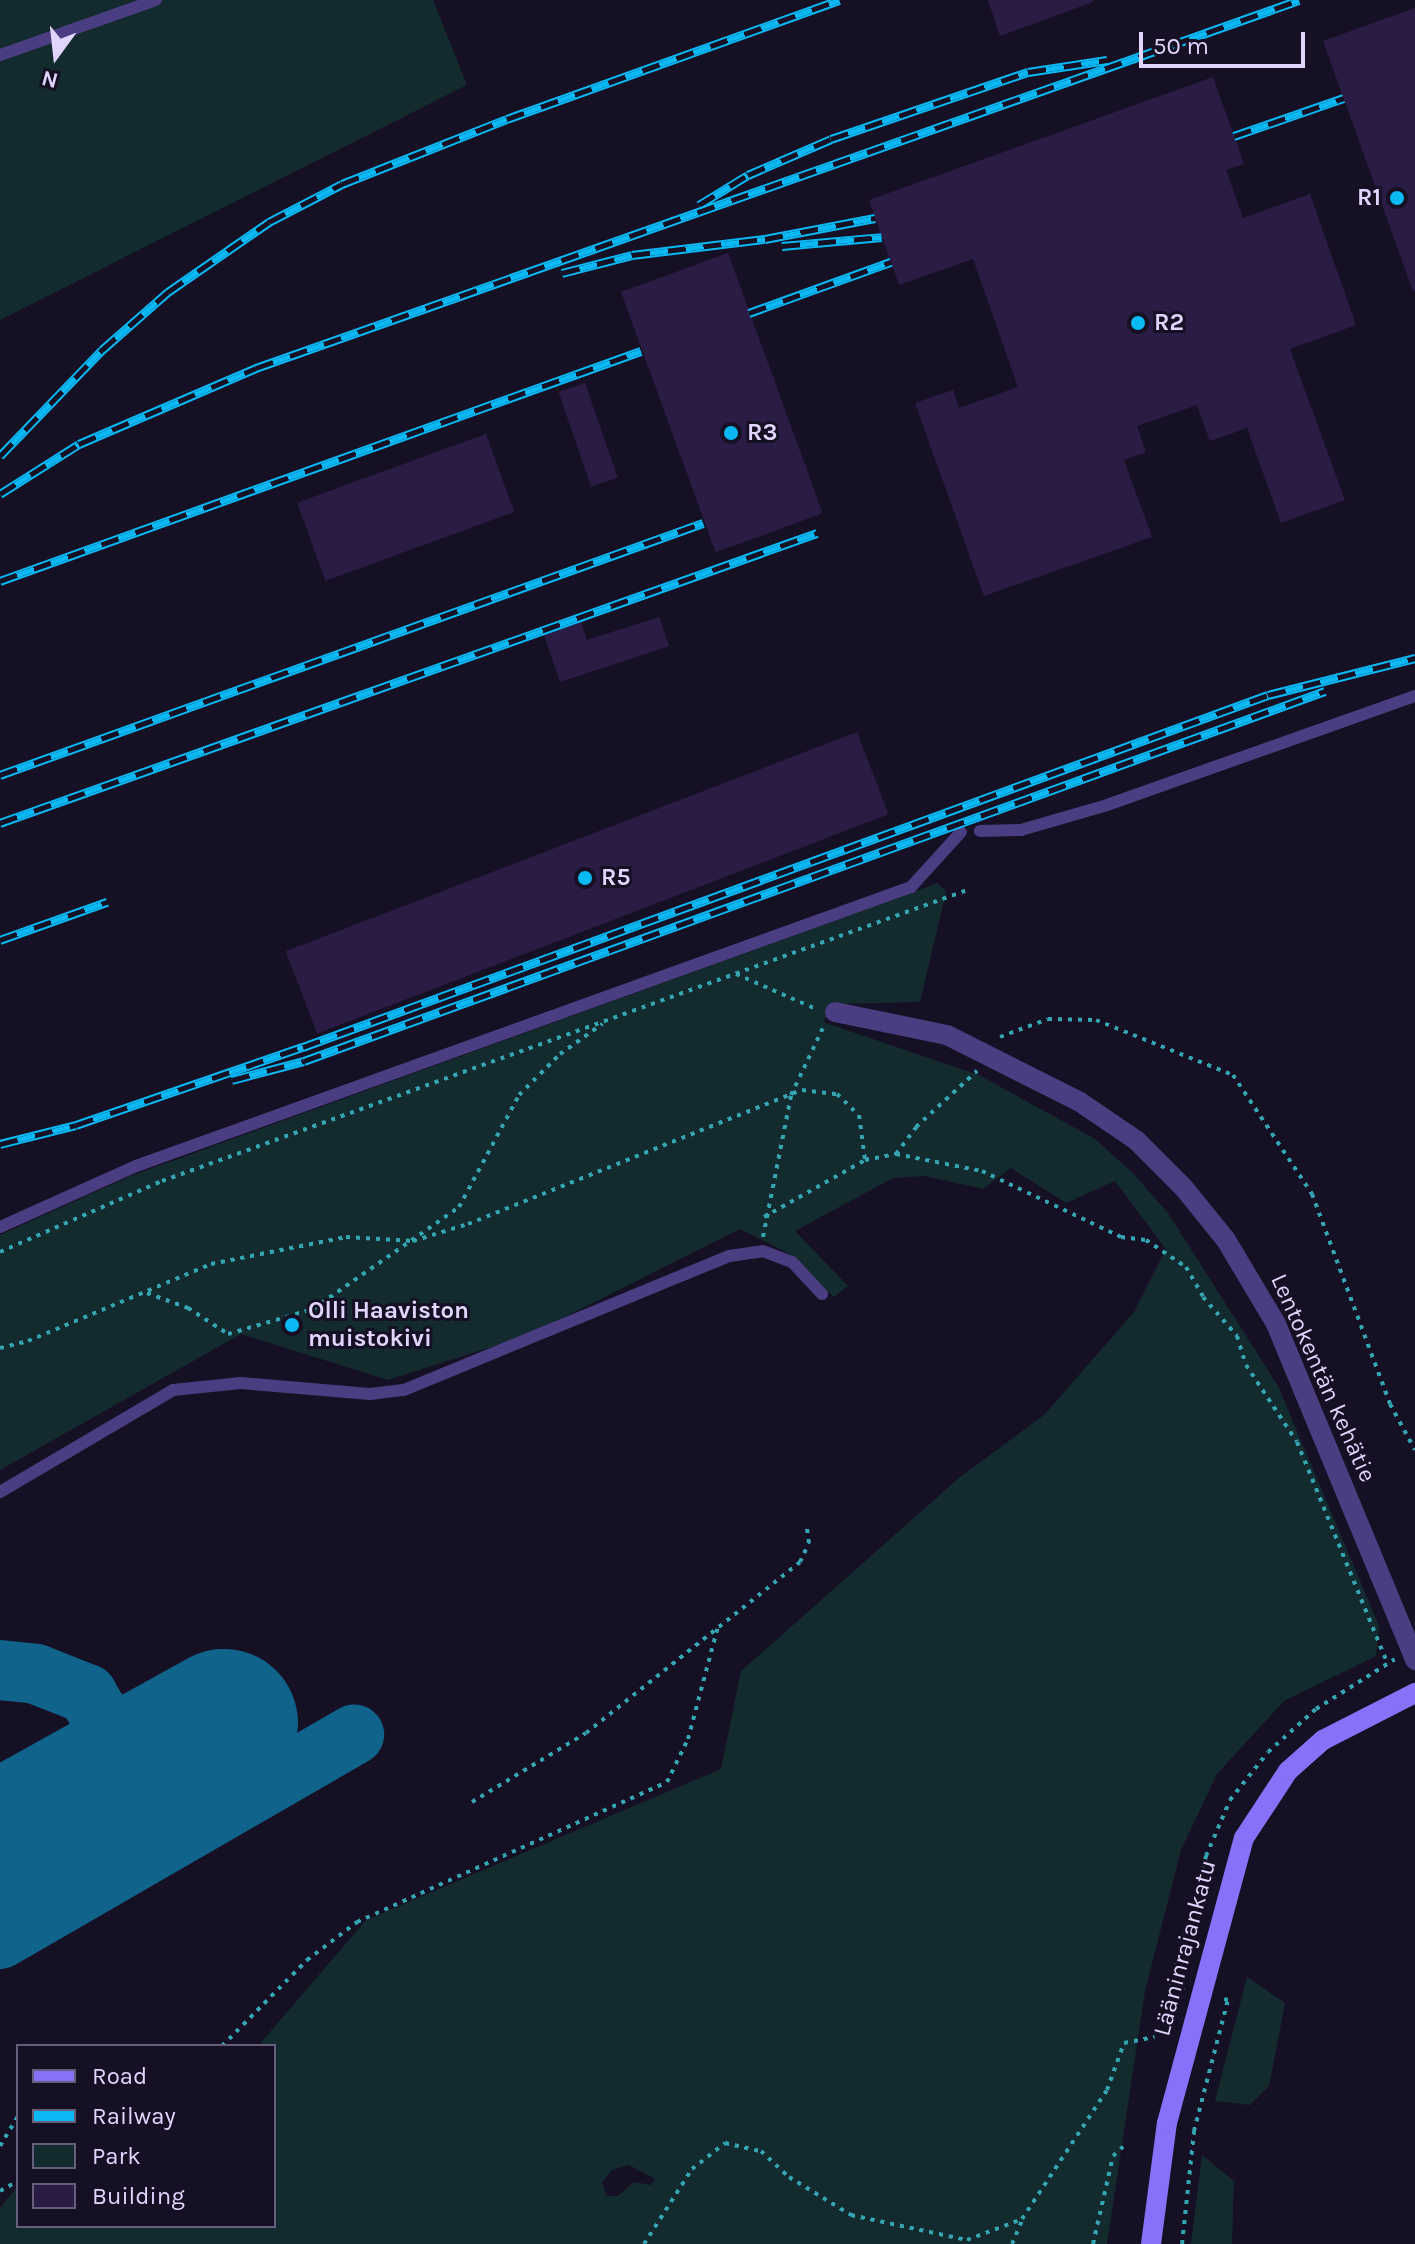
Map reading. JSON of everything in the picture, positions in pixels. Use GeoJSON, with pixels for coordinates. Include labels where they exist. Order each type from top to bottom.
{"type":"FeatureCollection","features":[{"type":"Feature","properties":{"kind":"street","name":"Lentokentän kehätie"},"geometry":{"type":"LineString","coordinates":[[835,1012],[947,1035],[1080,1102],[1136,1140],[1226,1240],[1276,1324],[1415,1660]]}},
{"type":"Feature","properties":{"kind":"street","name":"Lääninrajankatu"},"geometry":{"type":"LineString","coordinates":[[1151,2244],[1170,2108],[1244,1838],[1288,1771],[1323,1740],[1362,1716],[1415,1693]]}},
{"type":"Feature","properties":{"kind":"lane"},"geometry":{"type":"LineString","coordinates":[[0,55],[156,0]]}},
{"type":"Feature","properties":{"kind":"lane"},"geometry":{"type":"LineString","coordinates":[[980,831],[1021,830],[1107,805],[1415,696]]}},
{"type":"Feature","properties":{"kind":"lane"},"geometry":{"type":"LineString","coordinates":[[0,1227],[136,1166],[911,887],[961,832]]}},
{"type":"Feature","properties":{"kind":"lane"},"geometry":{"type":"LineString","coordinates":[[0,1492],[173,1390],[241,1383],[370,1394],[404,1390],[729,1256],[763,1251],[792,1262],[822,1294]]}},
{"type":"Feature","properties":{"kind":"path"},"geometry":{"type":"LineString","coordinates":[[0,1252],[162,1181],[970,889]]}},
{"type":"Feature","properties":{"kind":"path"},"geometry":{"type":"LineString","coordinates":[[736,974],[799,1005],[835,1012],[791,1095],[764,1217],[763,1251]]}},
{"type":"Feature","properties":{"kind":"path"},"geometry":{"type":"LineString","coordinates":[[896,1154],[916,1127],[965,1087],[980,1052],[1048,1019],[1096,1020],[1233,1075],[1312,1194],[1390,1404],[1415,1450]]}},
{"type":"Feature","properties":{"kind":"path"},"geometry":{"type":"LineString","coordinates":[[0,1348],[147,1293],[188,1308],[228,1334],[313,1309],[459,1207],[519,1095],[560,1054],[607,1020]]}},
{"type":"Feature","properties":{"kind":"path"},"geometry":{"type":"LineString","coordinates":[[139,1296],[211,1264],[346,1237],[413,1241],[468,1224],[802,1090],[837,1094],[859,1115],[865,1160]]}},
{"type":"Feature","properties":{"kind":"path"},"geometry":{"type":"LineString","coordinates":[[764,1217],[865,1160],[896,1154],[982,1171],[1121,1237],[1146,1240],[1186,1267],[1203,1297],[1237,1336],[1246,1365],[1297,1442],[1359,1605],[1387,1662]]}},
{"type":"Feature","properties":{"kind":"path"},"geometry":{"type":"LineString","coordinates":[[472,1802],[586,1733],[800,1562],[809,1543],[807,1528]]}},
{"type":"Feature","properties":{"kind":"path"},"geometry":{"type":"LineString","coordinates":[[224,2044],[307,1960],[357,1922],[667,1782],[688,1739],[718,1626]]}},
{"type":"Feature","properties":{"kind":"path"},"geometry":{"type":"LineString","coordinates":[[1012,2244],[1022,2219],[1107,2090],[1124,2043],[1154,2037]]}},
{"type":"Feature","properties":{"kind":"path"},"geometry":{"type":"LineString","coordinates":[[0,2146],[16,2119]]}},
{"type":"Feature","properties":{"kind":"path"},"geometry":{"type":"LineString","coordinates":[[644,2244],[692,2169],[725,2143],[761,2151],[789,2177],[851,2215],[967,2240],[1022,2219]]}},
{"type":"Feature","properties":{"kind":"path"},"geometry":{"type":"LineString","coordinates":[[1093,2244],[1113,2156],[1125,2145]]}},
{"type":"Feature","properties":{"kind":"green space"},"geometry":{"type":"Polygon","coordinates":[[[0,0],[433,0],[467,85],[0,320],[0,0]]]}},
{"type":"Feature","properties":{"kind":"green space"},"geometry":{"type":"Polygon","coordinates":[[[938,883],[946,892],[920,1002],[834,1004],[823,1022],[979,1075],[1095,1139],[1133,1173],[1168,1213],[1278,1386],[1379,1626],[1376,1656],[1284,1701],[1217,1774],[1181,1850],[1145,1991],[1107,2244],[0,2244],[0,2208],[16,2188],[16,2228],[276,2228],[276,2044],[260,2044],[366,1920],[721,1769],[741,1671],[959,1478],[1044,1415],[1134,1312],[1166,1249],[1115,1181],[1066,1203],[1011,1168],[983,1189],[925,1176],[893,1178],[795,1231],[848,1286],[834,1297],[786,1252],[740,1229],[529,1335],[388,1380],[241,1334],[0,1470],[0,1235],[128,1177],[938,883]],[[629,2165],[612,2170],[602,2182],[607,2196],[618,2196],[634,2182],[651,2185],[655,2179],[629,2165]]]}},
{"type":"Feature","properties":{"kind":"green space"},"geometry":{"type":"Polygon","coordinates":[[[1247,1977],[1285,2003],[1269,2086],[1250,2105],[1215,2101],[1247,1977]]]}},
{"type":"Feature","properties":{"kind":"green space"},"geometry":{"type":"Polygon","coordinates":[[[1202,2155],[1234,2181],[1232,2244],[1191,2244],[1202,2155]]]}},
{"type":"Feature","properties":{"kind":"building"},"geometry":{"type":"Polygon","coordinates":[[[988,0],[1093,0],[1093,2],[1000,36],[988,0]]]}},
{"type":"Feature","properties":{"kind":"building","name":"R1"},"geometry":{"type":"Polygon","coordinates":[[[1415,8],[1415,290],[1413,291],[1323,41],[1415,8]]]}},
{"type":"Feature","properties":{"kind":"building","name":"R2"},"geometry":{"type":"Polygon","coordinates":[[[1213,77],[1244,164],[1226,170],[1243,218],[1310,194],[1356,325],[1290,349],[1345,500],[1281,523],[1247,428],[1210,441],[1197,405],[1137,426],[1146,452],[1124,460],[1152,537],[984,596],[915,403],[953,390],[959,408],[1018,387],[973,259],[899,285],[869,200],[1213,77]]]}},
{"type":"Feature","properties":{"kind":"building","name":"R3"},"geometry":{"type":"Polygon","coordinates":[[[728,253],[823,513],[716,552],[621,292],[728,253]]]}},
{"type":"Feature","properties":{"kind":"building"},"geometry":{"type":"Polygon","coordinates":[[[585,383],[618,478],[591,487],[559,392],[585,383]]]}},
{"type":"Feature","properties":{"kind":"building"},"geometry":{"type":"Polygon","coordinates":[[[486,434],[514,512],[326,581],[297,503],[486,434]]]}},
{"type":"Feature","properties":{"kind":"building"},"geometry":{"type":"Polygon","coordinates":[[[659,617],[669,646],[560,682],[544,635],[581,622],[587,640],[659,617]]]}},
{"type":"Feature","properties":{"kind":"building","name":"R5"},"geometry":{"type":"Polygon","coordinates":[[[857,732],[889,814],[317,1033],[286,951],[857,732]]]}},
{"type":"Feature","properties":{"kind":"taxiway"},"geometry":{"type":"LineString","coordinates":[[0,1670],[36,1674],[87,1694],[133,1773]]}},
{"type":"Feature","properties":{"kind":"taxiway"},"geometry":{"type":"LineString","coordinates":[[0,1939],[354,1735]]}},
{"type":"Feature","properties":{"kind":"runway"},"geometry":{"type":"LineString","coordinates":[[0,1847],[224,1723]]}},
{"type":"Feature","properties":{"kind":"railway"},"geometry":{"type":"LineString","coordinates":[[0,456],[102,350],[168,292],[269,222],[342,184],[507,119],[839,0]]}},
{"type":"Feature","properties":{"kind":"railway"},"geometry":{"type":"LineString","coordinates":[[0,494],[79,444],[256,368],[1299,0]]}},
{"type":"Feature","properties":{"kind":"railway"},"geometry":{"type":"LineString","coordinates":[[699,205],[748,175],[831,139],[1028,72],[1107,60]]}},
{"type":"Feature","properties":{"kind":"railway"},"geometry":{"type":"LineString","coordinates":[[1234,136],[1344,98]]}},
{"type":"Feature","properties":{"kind":"railway"},"geometry":{"type":"LineString","coordinates":[[562,273],[632,255],[765,239],[875,218]]}},
{"type":"Feature","properties":{"kind":"railway"},"geometry":{"type":"LineString","coordinates":[[782,246],[882,237]]}},
{"type":"Feature","properties":{"kind":"railway"},"geometry":{"type":"LineString","coordinates":[[749,313],[891,262]]}},
{"type":"Feature","properties":{"kind":"railway"},"geometry":{"type":"LineString","coordinates":[[0,581],[641,351]]}},
{"type":"Feature","properties":{"kind":"railway"},"geometry":{"type":"LineString","coordinates":[[0,775],[703,523]]}},
{"type":"Feature","properties":{"kind":"railway"},"geometry":{"type":"LineString","coordinates":[[0,823],[817,533]]}},
{"type":"Feature","properties":{"kind":"railway"},"geometry":{"type":"LineString","coordinates":[[0,1144],[76,1125],[303,1047],[1268,695],[1415,658]]}},
{"type":"Feature","properties":{"kind":"railway"},"geometry":{"type":"LineString","coordinates":[[232,1080],[304,1061],[1325,691]]}},
{"type":"Feature","properties":{"kind":"railway"},"geometry":{"type":"LineString","coordinates":[[0,940],[107,902]]}},
{"type":"Feature","properties":{"kind":"place","name":"R1"},"geometry":{"type":"Point","coordinates":[1397,198]}},
{"type":"Feature","properties":{"kind":"place","name":"R2"},"geometry":{"type":"Point","coordinates":[1138,323]}},
{"type":"Feature","properties":{"kind":"place","name":"R3"},"geometry":{"type":"Point","coordinates":[731,433]}},
{"type":"Feature","properties":{"kind":"place","name":"R5"},"geometry":{"type":"Point","coordinates":[585,878]}},
{"type":"Feature","properties":{"kind":"place","name":"Olli Haaviston muistokivi"},"geometry":{"type":"Point","coordinates":[292,1325]}}]}
